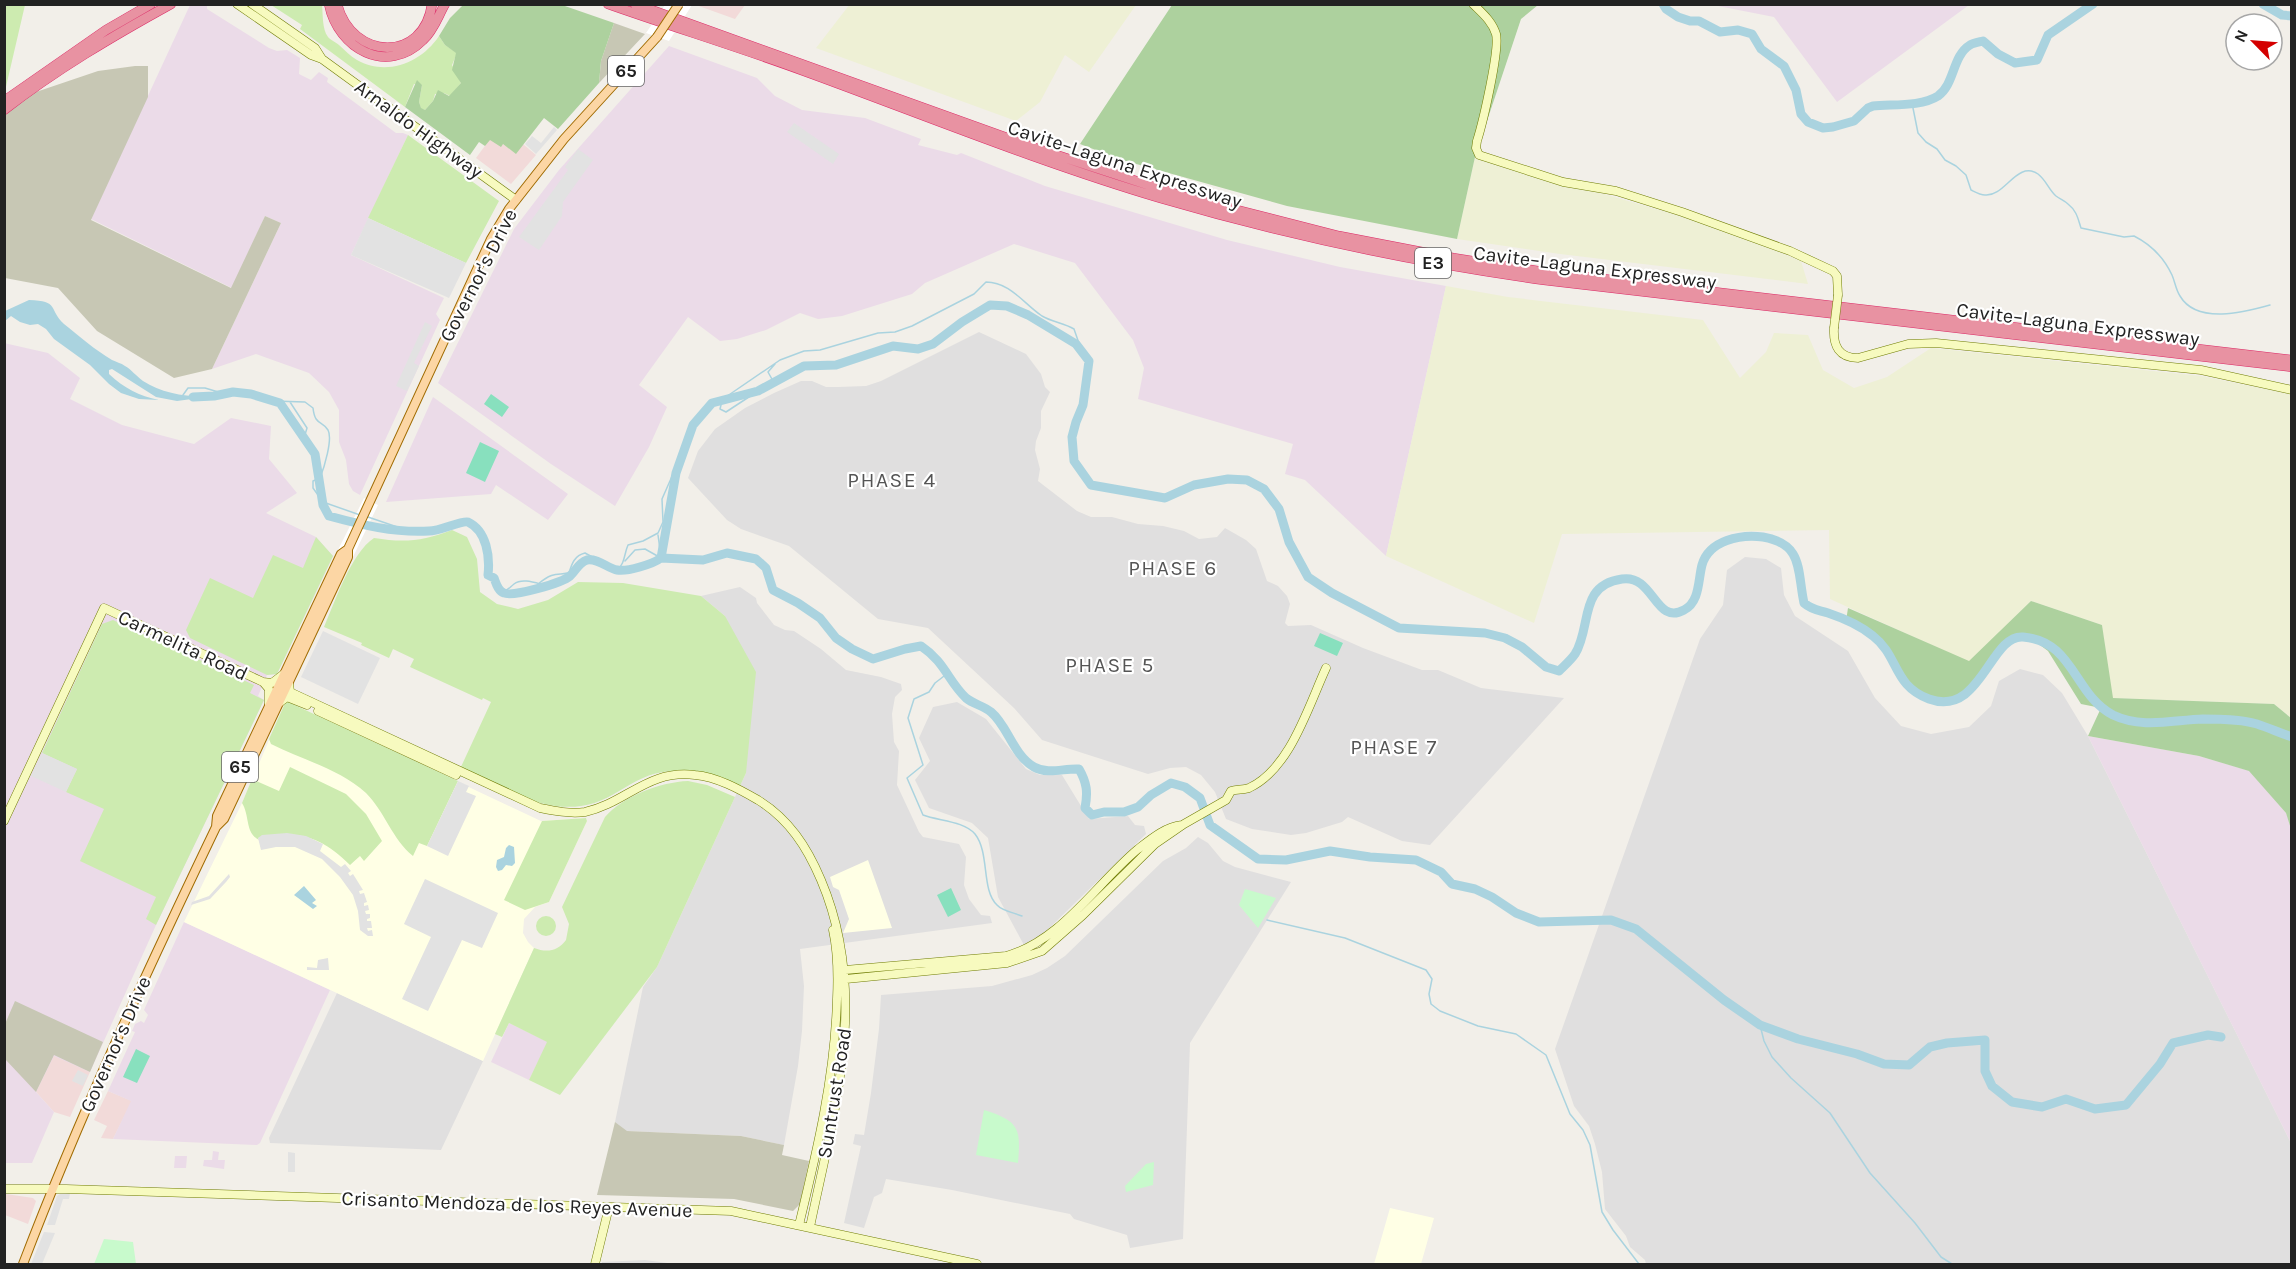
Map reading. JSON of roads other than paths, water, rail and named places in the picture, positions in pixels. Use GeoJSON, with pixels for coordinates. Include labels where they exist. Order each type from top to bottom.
{"type":"FeatureCollection","features":[{"type":"Feature","properties":{"kind":"highway"},"geometry":{"type":"LineString","coordinates":[[4,101],[106,30],[151,4]]}},
{"type":"Feature","properties":{"kind":"highway"},"geometry":{"type":"LineString","coordinates":[[4,110],[31,89],[110,38],[171,4]]}},
{"type":"Feature","properties":{"kind":"highway"},"geometry":{"type":"LineString","coordinates":[[329,4],[336,26],[346,40],[362,51],[386,56],[409,50],[423,40],[431,31],[445,4]]}},
{"type":"Feature","properties":{"kind":"highway"},"geometry":{"type":"LineString","coordinates":[[337,4],[345,25],[356,38],[371,45],[387,48],[404,44],[417,35],[428,21],[432,4]]}},
{"type":"Feature","properties":{"kind":"highway","name":"Cavite–Laguna Expressway"},"geometry":{"type":"LineString","coordinates":[[608,4],[800,70],[1099,179],[1244,221],[1337,244],[1451,266],[1544,280],[2292,367]]}},
{"type":"Feature","properties":{"kind":"highway","name":"Cavite–Laguna Expressway"},"geometry":{"type":"LineString","coordinates":[[635,4],[1101,171],[1212,205],[1340,236],[1453,258],[1544,272],[2292,360]]}},
{"type":"Feature","properties":{"kind":"main road","name":"Governor's Drive"},"geometry":{"type":"LineString","coordinates":[[23,1264],[52,1189],[143,981],[216,827],[224,819],[289,682],[491,239],[516,200],[582,118],[657,37],[679,4]]}},
{"type":"Feature","properties":{"kind":"main road","name":"Governor's Drive"},"geometry":{"type":"LineString","coordinates":[[216,827],[217,816],[268,708],[346,554]]}},
{"type":"Feature","properties":{"kind":"street","name":"Arnaldo Highway"},"geometry":{"type":"LineString","coordinates":[[237,4],[311,55],[322,59],[516,200]]}},
{"type":"Feature","properties":{"kind":"street","name":"Arnaldo Highway"},"geometry":{"type":"LineString","coordinates":[[252,4],[315,48],[322,59]]}},
{"type":"Feature","properties":{"kind":"street"},"geometry":{"type":"LineString","coordinates":[[1473,4],[1492,25],[1497,39],[1476,148],[1479,155],[1563,182],[1616,190],[1790,250],[1833,271],[1837,276],[1838,295],[1834,328],[1836,347],[1842,354],[1858,358],[1912,343],[1936,343],[2201,370],[2292,390]]}},
{"type":"Feature","properties":{"kind":"street","name":"Carmelita Road"},"geometry":{"type":"LineString","coordinates":[[4,821],[104,608],[263,682]]}},
{"type":"Feature","properties":{"kind":"street"},"geometry":{"type":"LineString","coordinates":[[845,974],[1006,956],[1021,952],[1038,943],[1074,912],[1121,863],[1151,838],[1171,826],[1184,825],[1195,819],[1225,800],[1232,791],[1247,789],[1263,780],[1285,755],[1326,668]]}},
{"type":"Feature","properties":{"kind":"street"},"geometry":{"type":"LineString","coordinates":[[263,682],[272,683],[285,673]]}},
{"type":"Feature","properties":{"kind":"street"},"geometry":{"type":"LineString","coordinates":[[263,682],[269,689],[268,708]]}},
{"type":"Feature","properties":{"kind":"street"},"geometry":{"type":"LineString","coordinates":[[289,682],[290,692],[534,806],[566,812],[597,811]]}},
{"type":"Feature","properties":{"kind":"street"},"geometry":{"type":"LineString","coordinates":[[279,703],[287,697],[532,810],[566,816],[597,811]]}},
{"type":"Feature","properties":{"kind":"street","name":"Suntrust Road"},"geometry":{"type":"LineString","coordinates":[[597,811],[654,779],[675,774],[695,775],[717,780],[763,804],[788,824],[807,850],[818,872],[837,924],[845,974],[846,1017],[843,1061],[810,1227]]}},
{"type":"Feature","properties":{"kind":"street","name":"Suntrust Road"},"geometry":{"type":"LineString","coordinates":[[597,811],[656,783],[684,778],[701,780],[754,803],[773,815],[790,834],[809,865],[828,910],[835,938],[838,979],[837,1018],[827,1097],[799,1225]]}},
{"type":"Feature","properties":{"kind":"street"},"geometry":{"type":"LineString","coordinates":[[1225,800],[1236,799]]}},
{"type":"Feature","properties":{"kind":"street","name":"Crisanto Mendoza de los Reyes Avenue"},"geometry":{"type":"LineString","coordinates":[[4,1189],[731,1211],[977,1264]]}},
{"type":"Feature","properties":{"kind":"street"},"geometry":{"type":"LineString","coordinates":[[595,1264],[609,1207]]}},
{"type":"Feature","properties":{"kind":"water"},"geometry":{"type":"Polygon","coordinates":[[[29,300],[49,304],[59,319],[81,338],[112,360],[122,364],[143,381],[177,394],[214,396],[177,401],[156,397],[112,369],[109,370],[109,374],[126,387],[138,394],[159,400],[139,399],[121,393],[38,324],[30,325],[11,316],[5,321],[5,311],[29,300]]]}},
{"type":"Feature","properties":{"kind":"water"},"geometry":{"type":"Polygon","coordinates":[[[509,845],[514,847],[515,863],[512,866],[506,865],[498,871],[497,860],[504,857],[509,845]]]}},
{"type":"Feature","properties":{"kind":"water"},"geometry":{"type":"Polygon","coordinates":[[[304,886],[316,900],[312,903],[317,906],[313,909],[294,895],[304,886]]]}},
{"type":"Feature","properties":{"kind":"waterway"},"geometry":{"type":"LineString","coordinates":[[1663,4],[1666,9],[1678,17],[1699,21],[1720,32],[1738,30],[1752,34],[1761,49],[1784,66],[1796,90],[1801,114],[1808,122],[1823,128],[1854,121],[1873,106],[1931,100],[1944,91],[1960,56],[1974,43],[1983,41],[1998,54],[2015,63],[2037,60],[2048,35],[2093,4]]}},
{"type":"Feature","properties":{"kind":"waterway"},"geometry":{"type":"LineString","coordinates":[[2263,4],[2282,15],[2292,16]]}},
{"type":"Feature","properties":{"kind":"waterway"},"geometry":{"type":"LineString","coordinates":[[1912,103],[1918,133],[1937,149],[1945,160],[1966,175],[1971,190],[1983,195],[1992,194],[1999,191],[2017,175],[2031,171],[2041,176],[2054,194],[2071,207],[2077,215],[2081,228],[2124,237],[2134,236],[2151,247],[2169,269],[2180,296],[2198,311],[2235,313],[2270,305]]}},
{"type":"Feature","properties":{"kind":"waterway"},"geometry":{"type":"LineString","coordinates":[[720,401],[780,360],[804,351],[820,350],[878,333],[895,332],[912,326],[974,294],[986,282],[995,283],[1010,290],[1042,316],[1074,329],[1082,352]]}},
{"type":"Feature","properties":{"kind":"waterway"},"geometry":{"type":"LineString","coordinates":[[193,397],[233,392],[251,394],[280,403],[315,454],[323,505],[329,516],[403,531],[434,531],[468,522],[479,532],[486,545],[488,575],[494,578],[497,587],[502,592],[509,594],[537,589],[565,579],[587,560],[595,560],[613,569],[627,570],[661,558],[676,473],[693,425],[712,403],[758,391],[804,366],[836,365],[893,346],[918,349],[933,344],[990,305],[1007,306],[1028,315],[1076,344],[1089,361],[1083,405],[1072,437],[1074,461],[1091,485],[1165,498],[1194,485],[1228,479],[1247,480],[1264,489],[1279,509],[1289,542],[1308,577],[1332,593],[1399,628],[1485,633],[1505,638],[1522,647],[1546,667],[1559,671],[1573,656],[1580,643],[1588,609],[1598,589],[1622,579],[1633,580],[1641,584],[1667,611],[1674,613],[1684,610],[1696,596],[1702,565],[1711,550],[1727,540],[1763,537],[1786,546],[1792,553],[1799,570],[1804,603],[1852,623],[1873,636],[1888,652],[1902,679],[1917,693],[1929,699],[1947,702],[1961,697],[1973,687],[2002,648],[2012,640],[2023,637],[2040,641],[2053,648],[2064,658],[2090,695],[2113,715],[2146,723],[2203,719],[2237,720],[2257,724],[2292,737]]}},
{"type":"Feature","properties":{"kind":"waterway"},"geometry":{"type":"LineString","coordinates":[[766,387],[773,381],[768,372],[775,364]]}},
{"type":"Feature","properties":{"kind":"waterway"},"geometry":{"type":"LineString","coordinates":[[183,395],[188,388],[205,388],[225,394]]}},
{"type":"Feature","properties":{"kind":"waterway"},"geometry":{"type":"LineString","coordinates":[[716,402],[721,405],[720,409],[726,412],[758,391]]}},
{"type":"Feature","properties":{"kind":"waterway"},"geometry":{"type":"LineString","coordinates":[[273,401],[305,402],[313,408],[317,420],[326,427],[329,434],[322,473],[320,478],[313,481],[313,488],[323,502],[360,515]]}},
{"type":"Feature","properties":{"kind":"waterway"},"geometry":{"type":"LineString","coordinates":[[290,402],[307,428],[304,438]]}},
{"type":"Feature","properties":{"kind":"waterway"},"geometry":{"type":"LineString","coordinates":[[617,570],[623,562],[628,545],[643,541],[658,533],[663,522],[662,499],[684,449]]}},
{"type":"Feature","properties":{"kind":"waterway"},"geometry":{"type":"LineString","coordinates":[[368,517],[409,531]]}},
{"type":"Feature","properties":{"kind":"waterway"},"geometry":{"type":"LineString","coordinates":[[658,535],[661,557]]}},
{"type":"Feature","properties":{"kind":"waterway"},"geometry":{"type":"LineString","coordinates":[[625,561],[635,550],[645,549],[661,558]]}},
{"type":"Feature","properties":{"kind":"waterway"},"geometry":{"type":"LineString","coordinates":[[567,579],[577,557],[585,553],[607,565]]}},
{"type":"Feature","properties":{"kind":"waterway"},"geometry":{"type":"LineString","coordinates":[[661,558],[703,560],[727,553],[756,559],[766,568],[773,590],[820,618],[836,638],[852,649],[873,659],[921,646],[936,658],[966,698],[988,710],[997,718],[1027,762],[1045,771],[1079,769],[1086,788],[1085,808],[1092,815],[1104,812],[1124,812],[1138,807],[1151,795],[1171,783],[1185,787],[1200,798],[1210,825],[1258,859],[1286,860],[1330,851],[1370,857],[1416,860],[1441,872],[1452,884],[1475,889],[1516,913],[1539,922],[1611,920],[1636,929],[1724,1000],[1760,1025],[1798,1039],[1857,1054],[1884,1064],[1909,1065],[1930,1047],[1947,1043],[1985,1040],[1985,1071],[1992,1086],[2012,1102],[2042,1107],[2066,1099],[2095,1109],[2126,1105],[2160,1064],[2173,1043],[2208,1035],[2221,1037]]}},
{"type":"Feature","properties":{"kind":"waterway"},"geometry":{"type":"LineString","coordinates":[[538,584],[550,576],[575,571]]}},
{"type":"Feature","properties":{"kind":"waterway"},"geometry":{"type":"LineString","coordinates":[[502,592],[522,581],[548,586]]}},
{"type":"Feature","properties":{"kind":"waterway"},"geometry":{"type":"LineString","coordinates":[[948,673],[935,683],[929,692],[914,699],[908,718],[923,765],[907,778],[923,815],[964,826],[975,834],[983,851],[992,898],[1002,909],[1022,916]]}},
{"type":"Feature","properties":{"kind":"waterway"},"geometry":{"type":"LineString","coordinates":[[1267,920],[1345,938],[1426,970],[1432,979],[1429,994],[1431,1004],[1440,1011],[1478,1026],[1516,1034],[1546,1055],[1570,1114],[1583,1130],[1590,1145],[1602,1212],[1639,1264]]}},
{"type":"Feature","properties":{"kind":"waterway"},"geometry":{"type":"LineString","coordinates":[[1760,1025],[1764,1041],[1772,1057],[1791,1078],[1830,1113],[1870,1173],[1915,1223],[1941,1257],[1952,1264]]}},
{"type":"Feature","properties":{"kind":"district","name":"PHASE 4"},"geometry":{"type":"Point","coordinates":[892,480]}},
{"type":"Feature","properties":{"kind":"district","name":"PHASE 6"},"geometry":{"type":"Point","coordinates":[1173,568]}},
{"type":"Feature","properties":{"kind":"district","name":"PHASE 5"},"geometry":{"type":"Point","coordinates":[1110,665]}},
{"type":"Feature","properties":{"kind":"district","name":"PHASE 7"},"geometry":{"type":"Point","coordinates":[1394,747]}}]}
